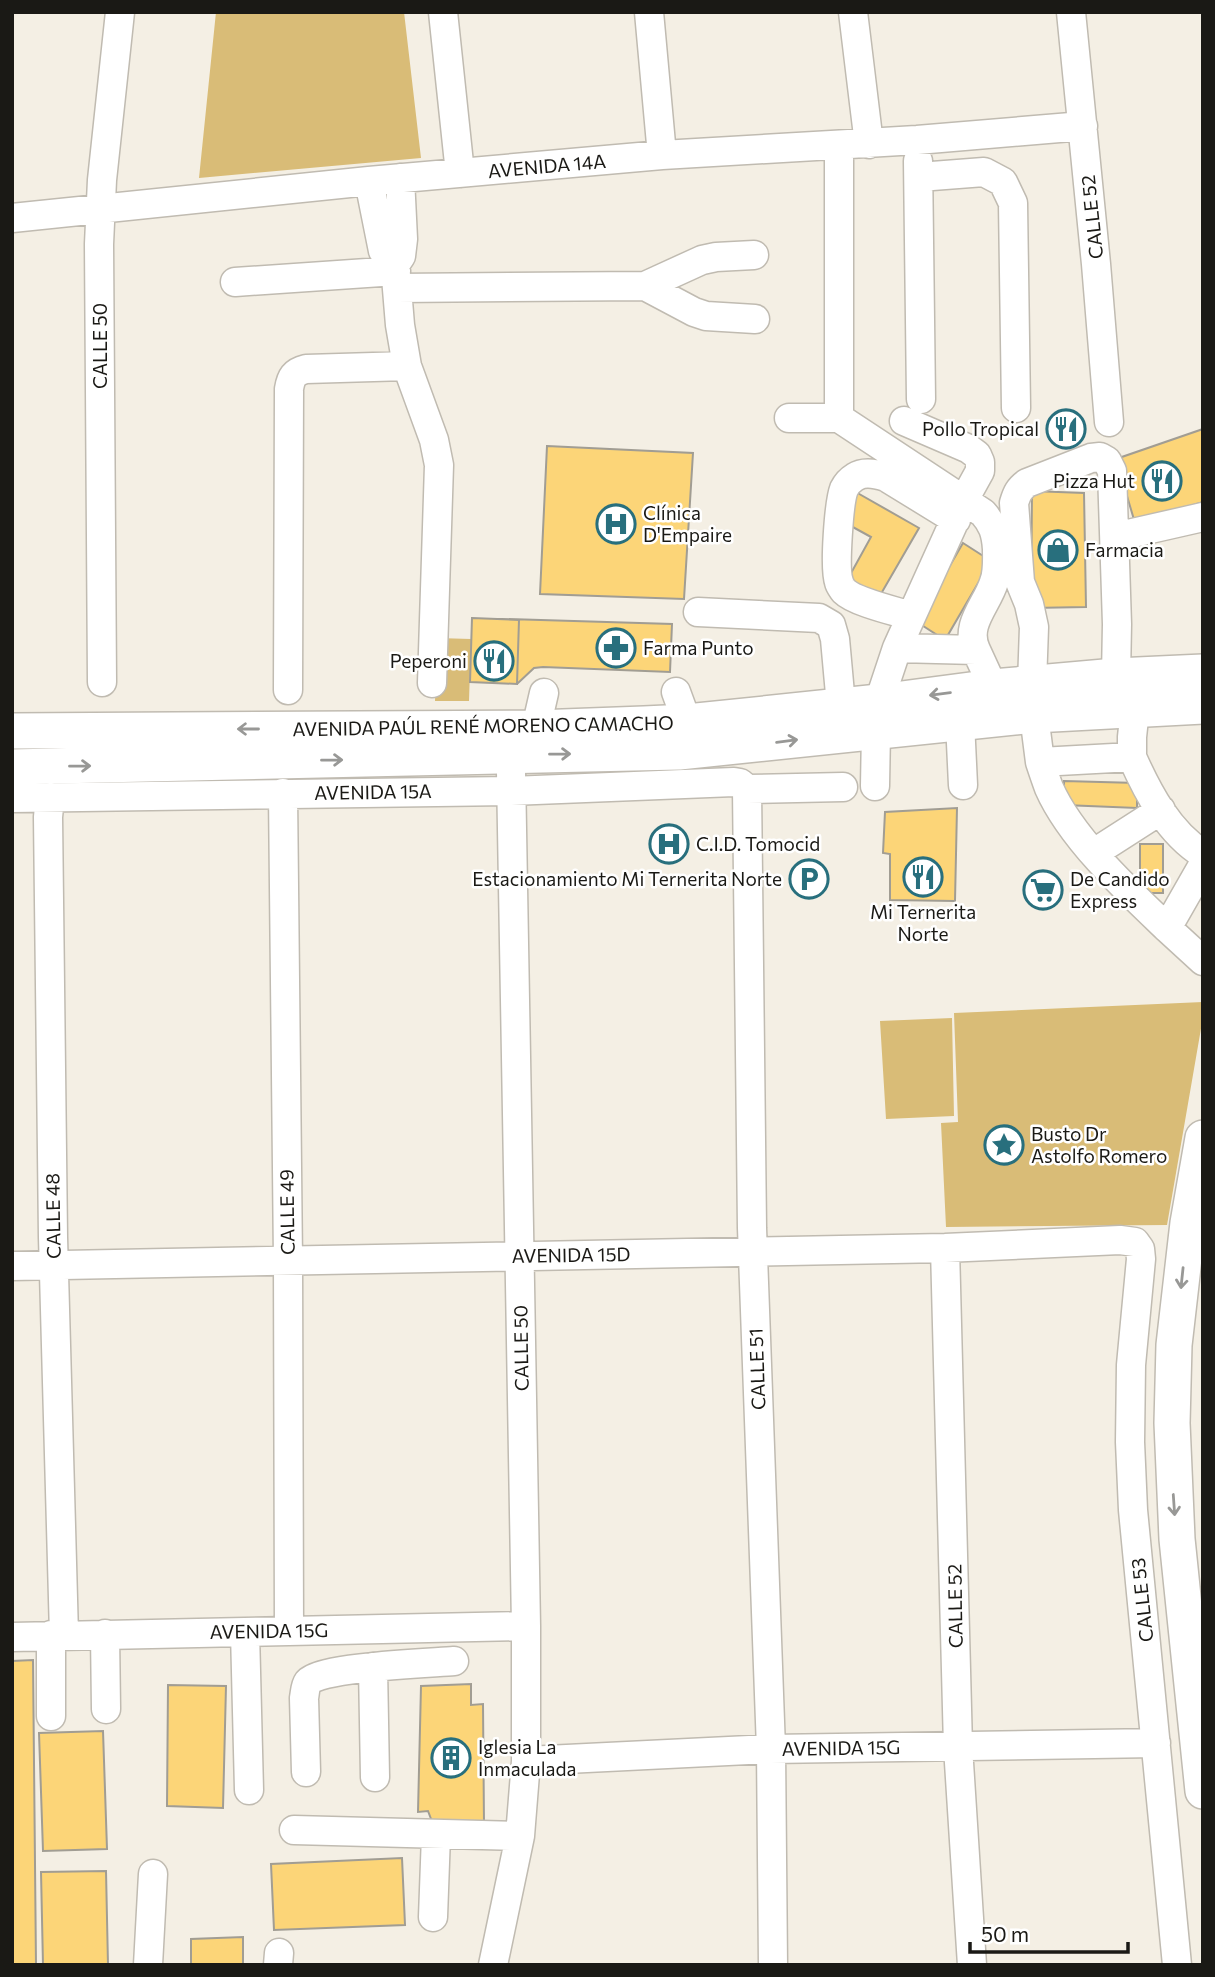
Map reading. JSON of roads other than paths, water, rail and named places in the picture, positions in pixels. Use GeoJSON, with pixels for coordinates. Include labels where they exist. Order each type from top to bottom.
{"type":"FeatureCollection","features":[{"type":"Feature","properties":{"kind":"main road","name":"AVENIDA PAÚL RENÉ MORENO CAMACHO"},"geometry":{"type":"LineString","coordinates":[[12,767],[519,737],[681,707],[841,705],[877,716],[960,722],[1116,676],[1203,672]]}},
{"type":"Feature","properties":{"kind":"main road","name":"AVENIDA PAÚL RENÉ MORENO CAMACHO"},"geometry":{"type":"LineString","coordinates":[[12,732],[519,737],[693,751],[877,716],[993,687],[1033,699],[1151,708],[1203,706]]}},
{"type":"Feature","properties":{"kind":"main road"},"geometry":{"type":"LineString","coordinates":[[1151,708],[1203,724]]}},
{"type":"Feature","properties":{"kind":"main road"},"geometry":{"type":"LineString","coordinates":[[1203,1138],[1195,1234],[1174,1345],[1172,1456],[1177,1539],[1203,1791]]}},
{"type":"Feature","properties":{"kind":"street","name":"CALLE 50"},"geometry":{"type":"LineString","coordinates":[[102,681],[100,209],[120,12]]}},
{"type":"Feature","properties":{"kind":"street"},"geometry":{"type":"LineString","coordinates":[[443,12],[460,173]]}},
{"type":"Feature","properties":{"kind":"street"},"geometry":{"type":"LineString","coordinates":[[649,12],[662,155]]}},
{"type":"Feature","properties":{"kind":"street"},"geometry":{"type":"LineString","coordinates":[[853,12],[869,144]]}},
{"type":"Feature","properties":{"kind":"street","name":"CALLE 52"},"geometry":{"type":"LineString","coordinates":[[1071,12],[1109,422]]}},
{"type":"Feature","properties":{"kind":"street","name":"AVENIDA 14A"},"geometry":{"type":"LineString","coordinates":[[12,218],[369,181],[662,155],[869,144],[1083,126]]}},
{"type":"Feature","properties":{"kind":"street"},"geometry":{"type":"LineString","coordinates":[[876,786],[877,716],[897,648],[980,471],[977,455],[912,410],[919,177],[917,140]]}},
{"type":"Feature","properties":{"kind":"street"},"geometry":{"type":"LineString","coordinates":[[839,145],[839,418]]}},
{"type":"Feature","properties":{"kind":"street"},"geometry":{"type":"LineString","coordinates":[[919,177],[984,172],[1003,182],[1013,203],[1016,408]]}},
{"type":"Feature","properties":{"kind":"street"},"geometry":{"type":"LineString","coordinates":[[400,178],[404,239],[396,275],[400,325],[407,366],[434,440],[439,465],[432,683]]}},
{"type":"Feature","properties":{"kind":"street"},"geometry":{"type":"LineString","coordinates":[[369,181],[383,251],[396,275]]}},
{"type":"Feature","properties":{"kind":"street"},"geometry":{"type":"LineString","coordinates":[[645,286],[702,260],[754,255]]}},
{"type":"Feature","properties":{"kind":"street"},"geometry":{"type":"LineString","coordinates":[[236,282],[396,275],[645,286],[706,316],[755,319]]}},
{"type":"Feature","properties":{"kind":"street"},"geometry":{"type":"LineString","coordinates":[[288,690],[290,380],[294,374],[306,369],[407,366]]}},
{"type":"Feature","properties":{"kind":"street"},"geometry":{"type":"LineString","coordinates":[[789,418],[839,418],[960,510]]}},
{"type":"Feature","properties":{"kind":"street"},"geometry":{"type":"LineString","coordinates":[[1116,676],[1112,471],[1107,461],[1100,457],[1080,461],[1027,483],[1020,488],[1014,503],[1020,582],[1029,604],[1034,628],[1033,699],[1040,762],[1050,789],[1065,816],[1094,853],[1126,890],[1203,961]]}},
{"type":"Feature","properties":{"kind":"street"},"geometry":{"type":"LineString","coordinates":[[911,616],[852,597],[839,583],[841,503],[848,483],[856,475],[877,474],[960,510],[983,513],[989,519],[996,537],[996,575],[994,585],[973,624],[972,642],[993,687]]}},
{"type":"Feature","properties":{"kind":"street"},"geometry":{"type":"LineString","coordinates":[[1115,537],[1203,517]]}},
{"type":"Feature","properties":{"kind":"street"},"geometry":{"type":"LineString","coordinates":[[698,612],[819,618],[831,625],[835,639],[841,705]]}},
{"type":"Feature","properties":{"kind":"street"},"geometry":{"type":"LineString","coordinates":[[897,648],[976,650]]}},
{"type":"Feature","properties":{"kind":"street","name":"CALLE 50"},"geometry":{"type":"LineString","coordinates":[[493,1965],[520,1836],[526,1761],[511,791],[519,737],[544,693]]}},
{"type":"Feature","properties":{"kind":"street"},"geometry":{"type":"LineString","coordinates":[[1151,708],[1132,737],[1132,757],[1146,786],[1174,829],[1191,846],[1203,853]]}},
{"type":"Feature","properties":{"kind":"street"},"geometry":{"type":"LineString","coordinates":[[960,722],[963,785]]}},
{"type":"Feature","properties":{"kind":"street"},"geometry":{"type":"LineString","coordinates":[[1040,762],[1132,757]]}},
{"type":"Feature","properties":{"kind":"street","name":"AVENIDA 15A"},"geometry":{"type":"LineString","coordinates":[[12,798],[740,785],[843,787]]}},
{"type":"Feature","properties":{"kind":"street","name":"CALLE 51"},"geometry":{"type":"LineString","coordinates":[[740,785],[771,1749],[773,1965]]}},
{"type":"Feature","properties":{"kind":"street","name":"CALLE 49"},"geometry":{"type":"LineString","coordinates":[[283,793],[289,1631]]}},
{"type":"Feature","properties":{"kind":"street","name":"CALLE 48"},"geometry":{"type":"LineString","coordinates":[[50,797],[48,817],[57,1635],[51,1716]]}},
{"type":"Feature","properties":{"kind":"street"},"geometry":{"type":"LineString","coordinates":[[1094,853],[1161,810]]}},
{"type":"Feature","properties":{"kind":"street"},"geometry":{"type":"LineString","coordinates":[[1167,928],[1203,865]]}},
{"type":"Feature","properties":{"kind":"street","name":"AVENIDA 15D"},"geometry":{"type":"LineString","coordinates":[[12,1266],[946,1248],[1129,1240]]}},
{"type":"Feature","properties":{"kind":"street","name":"CALLE 53"},"geometry":{"type":"LineString","coordinates":[[1129,1240],[1135,1242],[1140,1249],[1142,1259],[1131,1365],[1133,1510],[1177,1965]]}},
{"type":"Feature","properties":{"kind":"street","name":"CALLE 52"},"geometry":{"type":"LineString","coordinates":[[946,1248],[958,1747],[972,1965]]}},
{"type":"Feature","properties":{"kind":"street","name":"AVENIDA 15G"},"geometry":{"type":"LineString","coordinates":[[12,1637],[526,1626]]}},
{"type":"Feature","properties":{"kind":"street"},"geometry":{"type":"LineString","coordinates":[[337,1672],[338,1630]]}},
{"type":"Feature","properties":{"kind":"street"},"geometry":{"type":"LineString","coordinates":[[245,1632],[249,1790]]}},
{"type":"Feature","properties":{"kind":"street"},"geometry":{"type":"LineString","coordinates":[[105,1634],[106,1709]]}},
{"type":"Feature","properties":{"kind":"street"},"geometry":{"type":"LineString","coordinates":[[306,1772],[304,1698],[306,1686],[312,1679],[373,1667],[454,1661]]}},
{"type":"Feature","properties":{"kind":"street"},"geometry":{"type":"LineString","coordinates":[[373,1667],[375,1777]]}},
{"type":"Feature","properties":{"kind":"street","name":"AVENIDA 15G"},"geometry":{"type":"LineString","coordinates":[[526,1761],[771,1749],[1156,1743]]}},
{"type":"Feature","properties":{"kind":"street"},"geometry":{"type":"LineString","coordinates":[[294,1830],[520,1836]]}},
{"type":"Feature","properties":{"kind":"street"},"geometry":{"type":"LineString","coordinates":[[433,1917],[436,1835]]}},
{"type":"Feature","properties":{"kind":"street"},"geometry":{"type":"LineString","coordinates":[[148,1965],[153,1874]]}},
{"type":"Feature","properties":{"kind":"place","name":"Pollo Tropical"},"geometry":{"type":"Point","coordinates":[1066,429]}},
{"type":"Feature","properties":{"kind":"place","name":"Pizza Hut"},"geometry":{"type":"Point","coordinates":[1162,481]}},
{"type":"Feature","properties":{"kind":"place","name":"Clínica D'Empaire"},"geometry":{"type":"Point","coordinates":[616,524]}},
{"type":"Feature","properties":{"kind":"place","name":"Farmacia"},"geometry":{"type":"Point","coordinates":[1058,550]}},
{"type":"Feature","properties":{"kind":"place","name":"Farma Punto"},"geometry":{"type":"Point","coordinates":[616,648]}},
{"type":"Feature","properties":{"kind":"place","name":"Peperoni"},"geometry":{"type":"Point","coordinates":[494,661]}},
{"type":"Feature","properties":{"kind":"place","name":"C.I.D. Tomocid"},"geometry":{"type":"Point","coordinates":[669,844]}},
{"type":"Feature","properties":{"kind":"place","name":"Mi Ternerita Norte"},"geometry":{"type":"Point","coordinates":[923,877]}},
{"type":"Feature","properties":{"kind":"place","name":"Estacionamiento Mi Ternerita Norte"},"geometry":{"type":"Point","coordinates":[809,879]}},
{"type":"Feature","properties":{"kind":"place","name":"De Candido Express"},"geometry":{"type":"Point","coordinates":[1043,890]}},
{"type":"Feature","properties":{"kind":"place","name":"Busto Dr Astolfo Romero"},"geometry":{"type":"Point","coordinates":[1004,1145]}},
{"type":"Feature","properties":{"kind":"place","name":"Iglesia La Inmaculada"},"geometry":{"type":"Point","coordinates":[451,1758]}}]}
